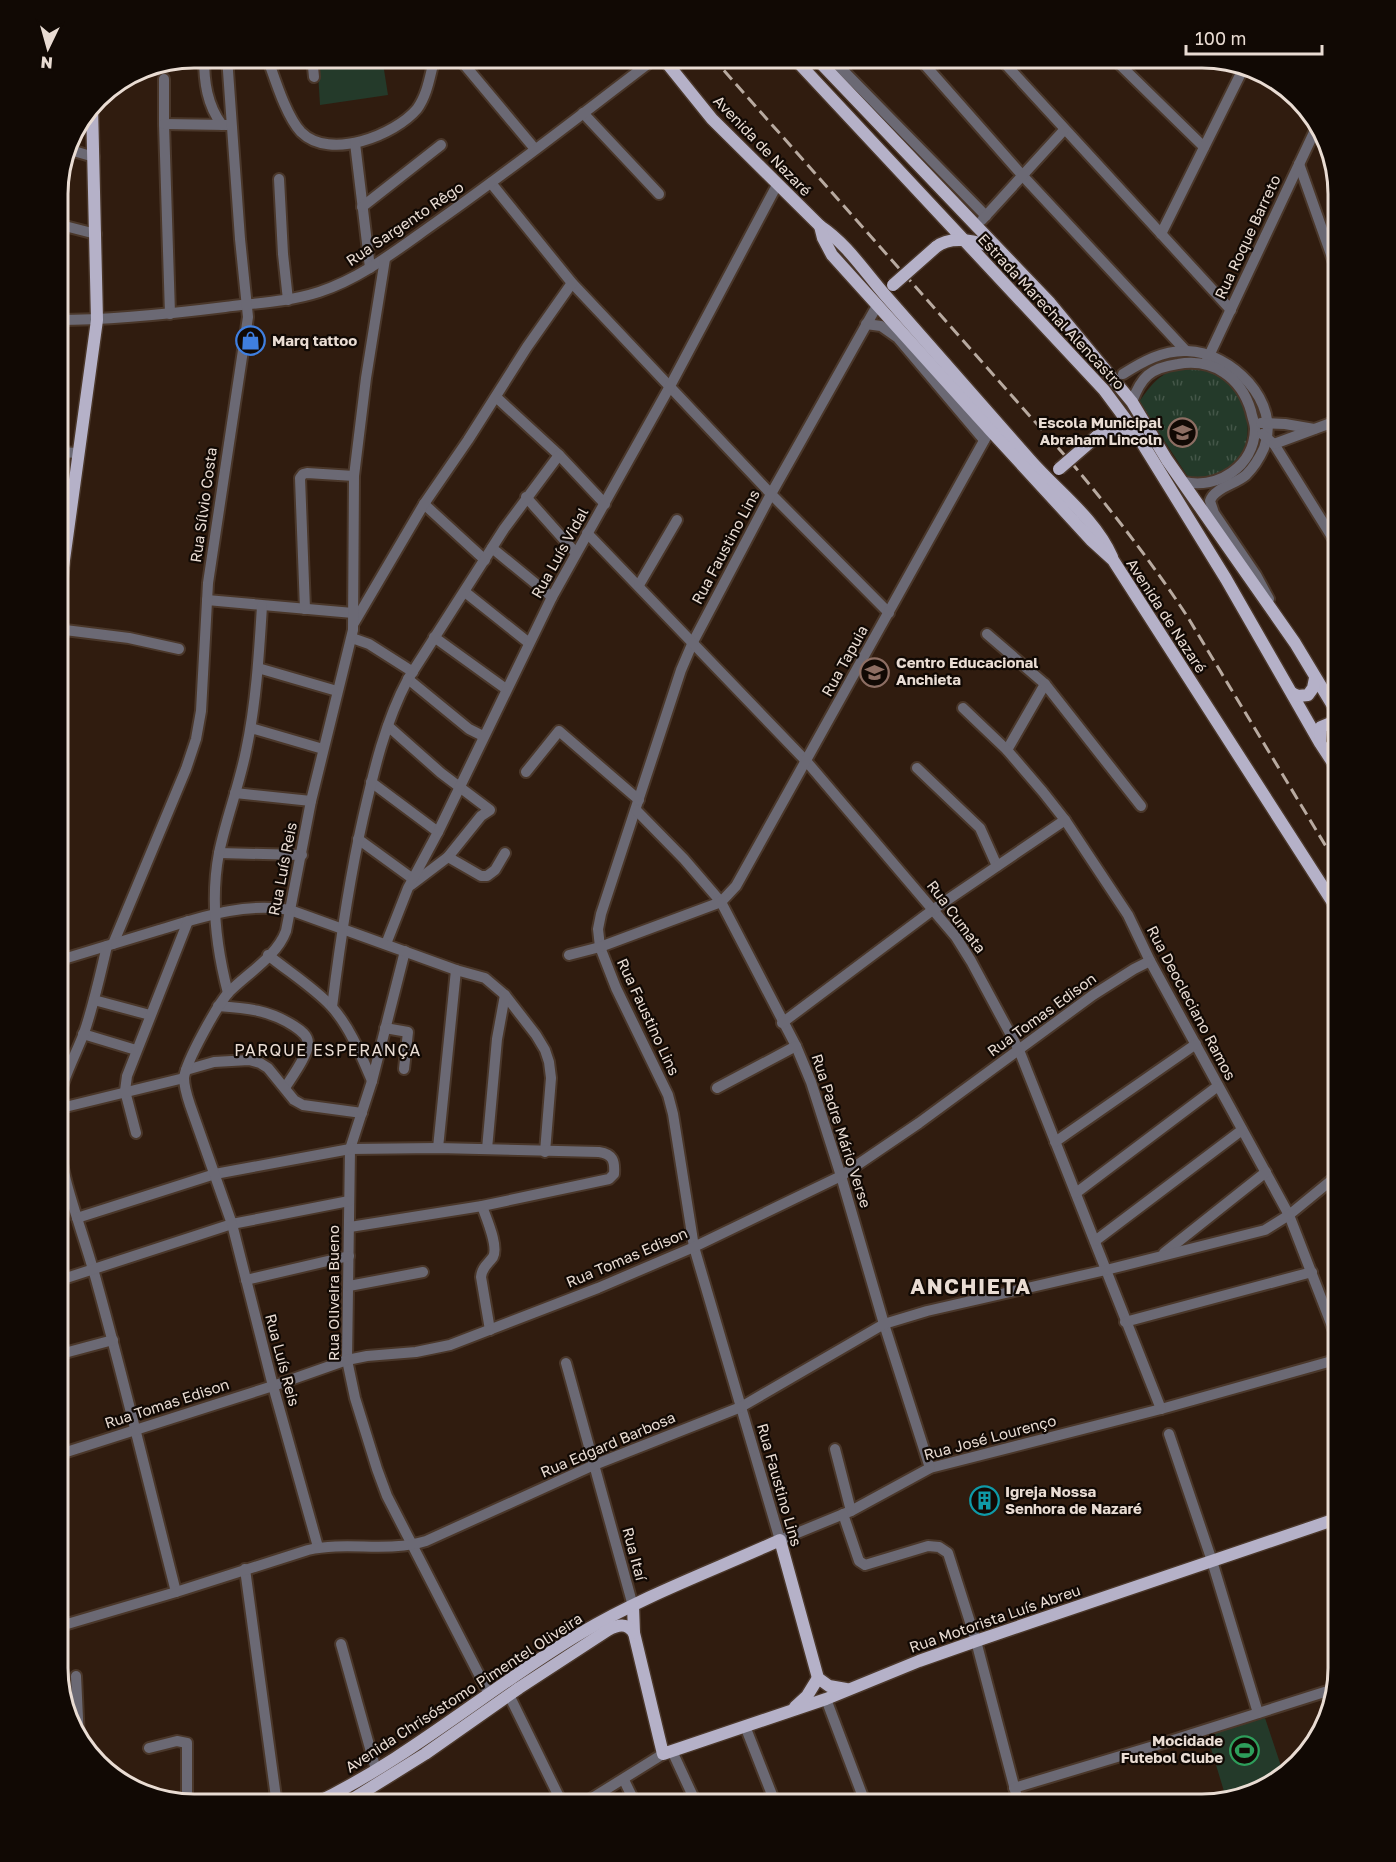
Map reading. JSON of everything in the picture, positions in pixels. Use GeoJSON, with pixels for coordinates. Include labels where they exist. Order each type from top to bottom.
{"type":"FeatureCollection","features":[{"type":"Feature","properties":{"kind":"main road","name":"Avenida de Nazaré"},"geometry":{"type":"LineString","coordinates":[[671,68],[712,119],[820,226],[840,241],[1039,470],[1091,524],[1328,895]]}},
{"type":"Feature","properties":{"kind":"main road","name":"Estrada Marechal Alencastro"},"geometry":{"type":"LineString","coordinates":[[803,68],[945,217],[1104,390],[1136,433],[1226,579],[1328,755]]}},
{"type":"Feature","properties":{"kind":"main road","name":"Estrada Marechal Alencastro"},"geometry":{"type":"LineString","coordinates":[[825,68],[1050,303],[1132,402],[1167,459],[1276,616],[1328,699]]}},
{"type":"Feature","properties":{"kind":"main road"},"geometry":{"type":"LineString","coordinates":[[68,532],[97,320],[93,119]]}},
{"type":"Feature","properties":{"kind":"main road"},"geometry":{"type":"LineString","coordinates":[[938,245],[945,217]]}},
{"type":"Feature","properties":{"kind":"main road","name":"Avenida de Nazaré"},"geometry":{"type":"LineString","coordinates":[[820,226],[822,238],[832,255],[878,304],[987,435],[1021,463],[1097,547],[1113,560]]}},
{"type":"Feature","properties":{"kind":"main road"},"geometry":{"type":"LineString","coordinates":[[898,328],[891,302],[892,286],[938,245],[965,240],[983,243],[1003,254]]}},
{"type":"Feature","properties":{"kind":"main road"},"geometry":{"type":"LineString","coordinates":[[870,278],[892,286]]}},
{"type":"Feature","properties":{"kind":"main road"},"geometry":{"type":"LineString","coordinates":[[1021,463],[1039,470],[1059,470],[1096,437],[1113,429],[1136,433]]}},
{"type":"Feature","properties":{"kind":"main road"},"geometry":{"type":"LineString","coordinates":[[1059,470],[1063,494]]}},
{"type":"Feature","properties":{"kind":"main road"},"geometry":{"type":"LineString","coordinates":[[1292,693],[1298,696],[1308,695],[1313,688],[1315,678]]}},
{"type":"Feature","properties":{"kind":"main road"},"geometry":{"type":"LineString","coordinates":[[1320,743],[1321,727],[1328,724]]}},
{"type":"Feature","properties":{"kind":"main road","name":"Rua Motorista Luís Abreu"},"geometry":{"type":"LineString","coordinates":[[668,1753],[826,1699],[976,1641],[1328,1522]]}},
{"type":"Feature","properties":{"kind":"main road","name":"Rua José Lourenço"},"geometry":{"type":"LineString","coordinates":[[633,1606],[780,1540]]}},
{"type":"Feature","properties":{"kind":"main road","name":"Rua Faustino Lins"},"geometry":{"type":"LineString","coordinates":[[780,1540],[818,1678]]}},
{"type":"Feature","properties":{"kind":"main road","name":"Rua Itaí"},"geometry":{"type":"LineString","coordinates":[[633,1606],[634,1633],[668,1753]]}},
{"type":"Feature","properties":{"kind":"main road","name":"Avenida Chrisóstomo Pimentel Oliveira"},"geometry":{"type":"LineString","coordinates":[[335,1794],[376,1770],[580,1633],[633,1606]]}},
{"type":"Feature","properties":{"kind":"main road","name":"Avenida Chrisóstomo Pimentel Oliveira"},"geometry":{"type":"LineString","coordinates":[[362,1794],[612,1628],[624,1625],[634,1633]]}},
{"type":"Feature","properties":{"kind":"main road"},"geometry":{"type":"LineString","coordinates":[[795,1708],[807,1696],[818,1678],[829,1686],[847,1689]]}},
{"type":"Feature","properties":{"kind":"street"},"geometry":{"type":"LineString","coordinates":[[204,68],[207,94],[213,113],[227,125]]}},
{"type":"Feature","properties":{"kind":"street","name":"Rua Sílvio Costa"},"geometry":{"type":"LineString","coordinates":[[68,1071],[83,1034],[110,945],[186,769],[196,739],[201,711],[207,600],[244,351],[248,305],[227,125],[227,68]]}},
{"type":"Feature","properties":{"kind":"street"},"geometry":{"type":"LineString","coordinates":[[271,68],[295,124],[303,134],[317,141],[355,143],[374,138],[403,124],[418,107],[426,91],[432,68]]}},
{"type":"Feature","properties":{"kind":"street"},"geometry":{"type":"LineString","coordinates":[[313,68],[314,77]]}},
{"type":"Feature","properties":{"kind":"street"},"geometry":{"type":"LineString","coordinates":[[467,68],[535,148]]}},
{"type":"Feature","properties":{"kind":"street","name":"Rua Sargento Rêgo"},"geometry":{"type":"LineString","coordinates":[[68,320],[170,314],[288,300],[319,292],[370,268],[385,258],[491,183],[642,68]]}},
{"type":"Feature","properties":{"kind":"street"},"geometry":{"type":"LineString","coordinates":[[841,68],[986,216]]}},
{"type":"Feature","properties":{"kind":"street"},"geometry":{"type":"LineString","coordinates":[[928,68],[1186,351],[1230,365],[1250,384],[1263,407],[1270,441]]}},
{"type":"Feature","properties":{"kind":"street"},"geometry":{"type":"LineString","coordinates":[[1009,68],[1231,310]]}},
{"type":"Feature","properties":{"kind":"street"},"geometry":{"type":"LineString","coordinates":[[1123,68],[1204,147]]}},
{"type":"Feature","properties":{"kind":"street"},"geometry":{"type":"LineString","coordinates":[[1161,234],[1241,73]]}},
{"type":"Feature","properties":{"kind":"street"},"geometry":{"type":"LineString","coordinates":[[164,79],[170,314]]}},
{"type":"Feature","properties":{"kind":"street"},"geometry":{"type":"LineString","coordinates":[[583,113],[659,194]]}},
{"type":"Feature","properties":{"kind":"street"},"geometry":{"type":"LineString","coordinates":[[164,124],[227,125]]}},
{"type":"Feature","properties":{"kind":"street"},"geometry":{"type":"LineString","coordinates":[[976,226],[1064,130]]}},
{"type":"Feature","properties":{"kind":"street","name":"Rua Roque Barreto"},"geometry":{"type":"LineString","coordinates":[[1208,359],[1313,135]]}},
{"type":"Feature","properties":{"kind":"street"},"geometry":{"type":"LineString","coordinates":[[355,143],[370,268]]}},
{"type":"Feature","properties":{"kind":"street"},"geometry":{"type":"LineString","coordinates":[[362,207],[441,145]]}},
{"type":"Feature","properties":{"kind":"street"},"geometry":{"type":"LineString","coordinates":[[75,151],[94,157]]}},
{"type":"Feature","properties":{"kind":"street"},"geometry":{"type":"LineString","coordinates":[[1299,164],[1328,246]]}},
{"type":"Feature","properties":{"kind":"street"},"geometry":{"type":"LineString","coordinates":[[279,179],[288,300]]}},
{"type":"Feature","properties":{"kind":"street"},"geometry":{"type":"LineString","coordinates":[[491,183],[572,283],[669,388],[889,613]]}},
{"type":"Feature","properties":{"kind":"street","name":"Rua Luís Vidal"},"geometry":{"type":"LineString","coordinates":[[386,944],[410,883],[438,832],[575,552],[605,504],[669,388],[777,185]]}},
{"type":"Feature","properties":{"kind":"street"},"geometry":{"type":"LineString","coordinates":[[68,227],[96,234]]}},
{"type":"Feature","properties":{"kind":"street","name":"Rua Luís Reis"},"geometry":{"type":"LineString","coordinates":[[318,1547],[273,1386],[232,1224],[190,1105],[185,1089],[185,1074],[218,1006],[284,937],[311,801],[352,638],[354,476],[366,378],[385,258]]}},
{"type":"Feature","properties":{"kind":"street"},"geometry":{"type":"LineString","coordinates":[[207,600],[305,609],[354,618],[423,504],[572,283]]}},
{"type":"Feature","properties":{"kind":"street","name":"Rua Faustino Lins"},"geometry":{"type":"LineString","coordinates":[[780,1540],[694,1247],[674,1114],[668,1095],[616,988],[600,947],[598,929],[681,670],[693,642],[771,494],[878,304]]}},
{"type":"Feature","properties":{"kind":"street","name":"Avenida de Nazaré"},"geometry":{"type":"LineString","coordinates":[[866,324],[881,326],[898,338],[987,435]]}},
{"type":"Feature","properties":{"kind":"street"},"geometry":{"type":"LineString","coordinates":[[1123,374],[1160,355],[1186,351]]}},
{"type":"Feature","properties":{"kind":"street"},"geometry":{"type":"LineString","coordinates":[[1101,364],[1123,374],[1145,376],[1170,365],[1208,359],[1241,387],[1247,398],[1254,426],[1251,447],[1236,469],[1224,478],[1199,485],[1184,482]]}},
{"type":"Feature","properties":{"kind":"street"},"geometry":{"type":"LineString","coordinates":[[1132,402],[1145,376]]}},
{"type":"Feature","properties":{"kind":"street"},"geometry":{"type":"LineString","coordinates":[[496,397],[559,455],[605,504]]}},
{"type":"Feature","properties":{"kind":"street"},"geometry":{"type":"LineString","coordinates":[[1254,426],[1266,423],[1314,429]]}},
{"type":"Feature","properties":{"kind":"street"},"geometry":{"type":"LineString","coordinates":[[1270,441],[1328,424]]}},
{"type":"Feature","properties":{"kind":"street"},"geometry":{"type":"LineString","coordinates":[[1254,426],[1270,441],[1328,531]]}},
{"type":"Feature","properties":{"kind":"street","name":"Rua Tapuia"},"geometry":{"type":"LineString","coordinates":[[721,902],[744,874],[987,435]]}},
{"type":"Feature","properties":{"kind":"street","name":"Estrada Marechal Alencastro"},"geometry":{"type":"LineString","coordinates":[[1270,441],[1247,474],[1213,494],[1210,501],[1214,513],[1261,582],[1276,616]]}},
{"type":"Feature","properties":{"kind":"street"},"geometry":{"type":"LineString","coordinates":[[68,452],[79,453]]}},
{"type":"Feature","properties":{"kind":"street"},"geometry":{"type":"LineString","coordinates":[[332,1007],[341,929],[358,838],[371,782],[395,705],[410,675],[492,548],[526,497],[559,455]]}},
{"type":"Feature","properties":{"kind":"street"},"geometry":{"type":"LineString","coordinates":[[305,609],[300,478],[307,473],[354,476]]}},
{"type":"Feature","properties":{"kind":"street"},"geometry":{"type":"LineString","coordinates":[[526,497],[575,552]]}},
{"type":"Feature","properties":{"kind":"street"},"geometry":{"type":"LineString","coordinates":[[423,504],[485,560]]}},
{"type":"Feature","properties":{"kind":"street"},"geometry":{"type":"LineString","coordinates":[[639,585],[677,519]]}},
{"type":"Feature","properties":{"kind":"street","name":"Rua Cumata"},"geometry":{"type":"LineString","coordinates":[[587,532],[807,762],[956,937],[1019,1050],[1161,1409]]}},
{"type":"Feature","properties":{"kind":"street"},"geometry":{"type":"LineString","coordinates":[[492,548],[552,597]]}},
{"type":"Feature","properties":{"kind":"street"},"geometry":{"type":"LineString","coordinates":[[465,592],[529,643]]}},
{"type":"Feature","properties":{"kind":"street"},"geometry":{"type":"LineString","coordinates":[[228,993],[213,914],[216,874],[219,853],[241,773],[250,728],[258,668],[262,606]]}},
{"type":"Feature","properties":{"kind":"street"},"geometry":{"type":"LineString","coordinates":[[68,630],[129,638],[179,649]]}},
{"type":"Feature","properties":{"kind":"street"},"geometry":{"type":"LineString","coordinates":[[987,634],[1045,684],[1140,806]]}},
{"type":"Feature","properties":{"kind":"street"},"geometry":{"type":"LineString","coordinates":[[434,637],[506,689]]}},
{"type":"Feature","properties":{"kind":"street"},"geometry":{"type":"LineString","coordinates":[[352,638],[369,644],[410,675],[469,729],[483,736]]}},
{"type":"Feature","properties":{"kind":"street"},"geometry":{"type":"LineString","coordinates":[[258,668],[337,691]]}},
{"type":"Feature","properties":{"kind":"street"},"geometry":{"type":"LineString","coordinates":[[1007,750],[1045,684]]}},
{"type":"Feature","properties":{"kind":"street","name":"Rua Deocleciano Ramos"},"geometry":{"type":"LineString","coordinates":[[963,708],[1007,750],[1065,820],[1128,915],[1150,961],[1289,1215],[1328,1315]]}},
{"type":"Feature","properties":{"kind":"street"},"geometry":{"type":"LineString","coordinates":[[358,838],[410,883],[448,857],[481,816],[490,810],[387,726]]}},
{"type":"Feature","properties":{"kind":"street"},"geometry":{"type":"LineString","coordinates":[[250,728],[323,749]]}},
{"type":"Feature","properties":{"kind":"street","name":"Rua Padre Mário Verse"},"geometry":{"type":"LineString","coordinates":[[526,772],[559,731],[637,805],[721,902],[796,1046],[811,1082],[930,1468]]}},
{"type":"Feature","properties":{"kind":"street"},"geometry":{"type":"LineString","coordinates":[[917,768],[980,828],[998,866]]}},
{"type":"Feature","properties":{"kind":"street"},"geometry":{"type":"LineString","coordinates":[[371,782],[438,832]]}},
{"type":"Feature","properties":{"kind":"street"},"geometry":{"type":"LineString","coordinates":[[234,793],[311,801]]}},
{"type":"Feature","properties":{"kind":"street"},"geometry":{"type":"LineString","coordinates":[[782,1023],[934,909],[1065,820]]}},
{"type":"Feature","properties":{"kind":"street"},"geometry":{"type":"LineString","coordinates":[[219,853],[302,855]]}},
{"type":"Feature","properties":{"kind":"street"},"geometry":{"type":"LineString","coordinates":[[448,857],[481,876],[487,876],[495,870],[505,853]]}},
{"type":"Feature","properties":{"kind":"street"},"geometry":{"type":"LineString","coordinates":[[568,955],[600,947],[721,902]]}},
{"type":"Feature","properties":{"kind":"street"},"geometry":{"type":"LineString","coordinates":[[68,958],[213,914],[247,908],[276,908],[290,910],[456,970],[485,978],[505,995],[545,1050],[551,1078],[545,1152]]}},
{"type":"Feature","properties":{"kind":"street"},"geometry":{"type":"LineString","coordinates":[[136,1134],[125,1091],[127,1076],[188,921]]}},
{"type":"Feature","properties":{"kind":"street","name":"Rua Oliveira Bueno"},"geometry":{"type":"LineString","coordinates":[[405,951],[372,1081],[350,1149],[347,1360],[355,1398],[377,1469],[397,1518],[489,1694]]}},
{"type":"Feature","properties":{"kind":"street"},"geometry":{"type":"LineString","coordinates":[[268,956],[332,1007],[345,1025],[372,1081]]}},
{"type":"Feature","properties":{"kind":"street","name":"Rua Tomas Edison"},"geometry":{"type":"LineString","coordinates":[[68,1452],[347,1360],[433,1350],[598,1288],[694,1247],[841,1176],[919,1123],[1093,995],[1150,961]]}},
{"type":"Feature","properties":{"kind":"street"},"geometry":{"type":"LineString","coordinates":[[438,1148],[456,970]]}},
{"type":"Feature","properties":{"kind":"street"},"geometry":{"type":"LineString","coordinates":[[487,1149],[496,1039],[505,995]]}},
{"type":"Feature","properties":{"kind":"street"},"geometry":{"type":"LineString","coordinates":[[94,1000],[150,1015]]}},
{"type":"Feature","properties":{"kind":"street"},"geometry":{"type":"LineString","coordinates":[[218,1006],[262,1010],[277,1016],[306,1035],[307,1051],[285,1088]]}},
{"type":"Feature","properties":{"kind":"street"},"geometry":{"type":"LineString","coordinates":[[385,1028],[408,1032],[404,1069]]}},
{"type":"Feature","properties":{"kind":"street"},"geometry":{"type":"LineString","coordinates":[[83,1034],[136,1050]]}},
{"type":"Feature","properties":{"kind":"street"},"geometry":{"type":"LineString","coordinates":[[1054,1142],[1196,1044]]}},
{"type":"Feature","properties":{"kind":"street"},"geometry":{"type":"LineString","coordinates":[[717,1088],[796,1046]]}},
{"type":"Feature","properties":{"kind":"street"},"geometry":{"type":"LineString","coordinates":[[68,1106],[185,1074],[214,1062],[249,1060],[268,1068],[294,1100],[303,1105],[362,1113]]}},
{"type":"Feature","properties":{"kind":"street"},"geometry":{"type":"LineString","coordinates":[[1076,1192],[1218,1086]]}},
{"type":"Feature","properties":{"kind":"street"},"geometry":{"type":"LineString","coordinates":[[1095,1241],[1242,1130]]}},
{"type":"Feature","properties":{"kind":"street"},"geometry":{"type":"LineString","coordinates":[[77,1218],[215,1174],[350,1149],[438,1148],[605,1153],[611,1155],[614,1160],[615,1171],[613,1177],[609,1179],[482,1206],[350,1227]]}},
{"type":"Feature","properties":{"kind":"street"},"geometry":{"type":"LineString","coordinates":[[1159,1257],[1266,1172]]}},
{"type":"Feature","properties":{"kind":"street"},"geometry":{"type":"LineString","coordinates":[[68,1182],[137,1430],[176,1592]]}},
{"type":"Feature","properties":{"kind":"street","name":"Rua Edgard Barbosa"},"geometry":{"type":"LineString","coordinates":[[68,1624],[318,1547],[412,1546],[594,1465],[741,1407],[884,1324],[927,1311],[1106,1270],[1265,1230],[1289,1215],[1328,1183]]}},
{"type":"Feature","properties":{"kind":"street"},"geometry":{"type":"LineString","coordinates":[[68,1278],[232,1224],[349,1201]]}},
{"type":"Feature","properties":{"kind":"street"},"geometry":{"type":"LineString","coordinates":[[482,1206],[495,1249],[481,1277],[490,1330]]}},
{"type":"Feature","properties":{"kind":"street"},"geometry":{"type":"LineString","coordinates":[[246,1280],[349,1256]]}},
{"type":"Feature","properties":{"kind":"street"},"geometry":{"type":"LineString","coordinates":[[349,1286],[423,1272]]}},
{"type":"Feature","properties":{"kind":"street"},"geometry":{"type":"LineString","coordinates":[[1125,1322],[1312,1272]]}},
{"type":"Feature","properties":{"kind":"street"},"geometry":{"type":"LineString","coordinates":[[68,1352],[113,1340]]}},
{"type":"Feature","properties":{"kind":"street","name":"Rua José Lourenço"},"geometry":{"type":"LineString","coordinates":[[780,1540],[847,1512],[930,1468],[1161,1409],[1328,1362]]}},
{"type":"Feature","properties":{"kind":"street","name":"Rua Itaí"},"geometry":{"type":"LineString","coordinates":[[566,1363],[633,1606]]}},
{"type":"Feature","properties":{"kind":"street"},"geometry":{"type":"LineString","coordinates":[[1169,1434],[1212,1561],[1258,1713]]}},
{"type":"Feature","properties":{"kind":"street"},"geometry":{"type":"LineString","coordinates":[[835,1449],[859,1561],[865,1565],[928,1545],[939,1547],[949,1555],[976,1641],[1016,1794]]}},
{"type":"Feature","properties":{"kind":"street"},"geometry":{"type":"LineString","coordinates":[[245,1569],[276,1794]]}},
{"type":"Feature","properties":{"kind":"street"},"geometry":{"type":"LineString","coordinates":[[341,1644],[376,1770]]}},
{"type":"Feature","properties":{"kind":"street"},"geometry":{"type":"LineString","coordinates":[[76,1676],[78,1719]]}},
{"type":"Feature","properties":{"kind":"street"},"geometry":{"type":"LineString","coordinates":[[1014,1788],[1326,1691]]}},
{"type":"Feature","properties":{"kind":"street"},"geometry":{"type":"LineString","coordinates":[[509,1695],[558,1794]]}},
{"type":"Feature","properties":{"kind":"street"},"geometry":{"type":"LineString","coordinates":[[826,1699],[862,1794]]}},
{"type":"Feature","properties":{"kind":"street"},"geometry":{"type":"LineString","coordinates":[[745,1726],[772,1794]]}},
{"type":"Feature","properties":{"kind":"street"},"geometry":{"type":"LineString","coordinates":[[149,1748],[177,1741],[187,1743],[187,1794]]}},
{"type":"Feature","properties":{"kind":"street"},"geometry":{"type":"LineString","coordinates":[[600,1794],[668,1753],[691,1794]]}},
{"type":"Feature","properties":{"kind":"street"},"geometry":{"type":"LineString","coordinates":[[624,1780],[631,1794]]}},
{"type":"Feature","properties":{"kind":"green space"},"geometry":{"type":"Polygon","coordinates":[[[318,68],[384,68],[388,95],[320,105],[318,68]]]}},
{"type":"Feature","properties":{"kind":"green space"},"geometry":{"type":"Polygon","coordinates":[[[1184,366],[1207,368],[1226,381],[1236,392],[1247,420],[1244,448],[1237,461],[1226,471],[1211,477],[1194,479],[1188,477],[1139,402],[1157,380],[1168,372],[1184,366]]]}},
{"type":"Feature","properties":{"kind":"green space","name":"Mocidade Futebol Clube"},"geometry":{"type":"Polygon","coordinates":[[[1265,1718],[1281,1766],[1243,1788],[1224,1792],[1207,1735],[1265,1718]]]}},
{"type":"Feature","properties":{"kind":"railway"},"geometry":{"type":"LineString","coordinates":[[722,68],[1075,467],[1119,522],[1187,616],[1328,850]]}},
{"type":"Feature","properties":{"kind":"place","name":"Marq tattoo"},"geometry":{"type":"Point","coordinates":[251,341]}},
{"type":"Feature","properties":{"kind":"place","name":"Escola Municipal Abraham Lincoln"},"geometry":{"type":"Point","coordinates":[1183,432]}},
{"type":"Feature","properties":{"kind":"place","name":"Centro Educacional Anchieta"},"geometry":{"type":"Point","coordinates":[875,672]}},
{"type":"Feature","properties":{"kind":"place","name":"Igreja Nossa Senhora de Nazaré"},"geometry":{"type":"Point","coordinates":[984,1501]}},
{"type":"Feature","properties":{"kind":"place","name":"Mocidade Futebol Clube"},"geometry":{"type":"Point","coordinates":[1244,1750]}},
{"type":"Feature","properties":{"kind":"district","name":"PARQUE ESPERANÇA"},"geometry":{"type":"Point","coordinates":[328,1050]}},
{"type":"Feature","properties":{"kind":"district","name":"ANCHIETA"},"geometry":{"type":"Point","coordinates":[971,1287]}}]}
